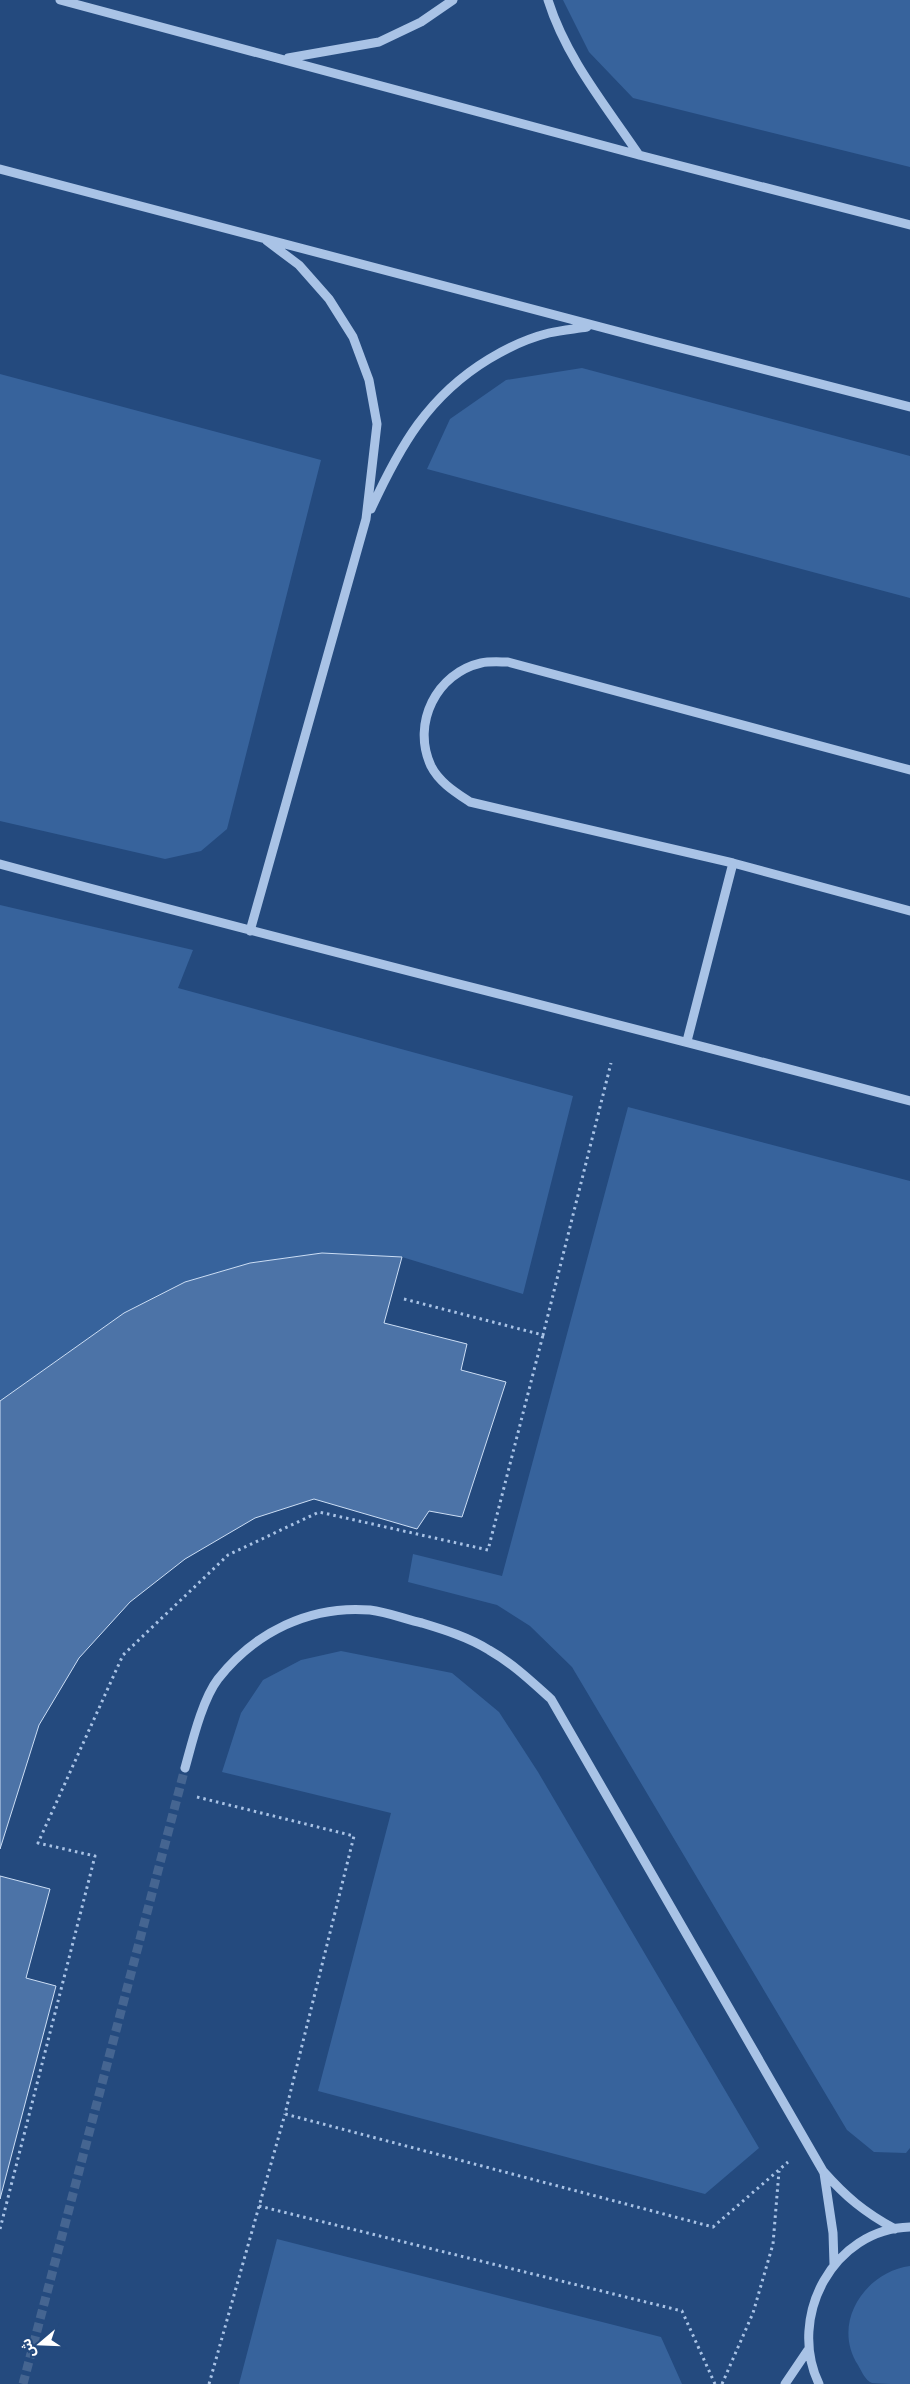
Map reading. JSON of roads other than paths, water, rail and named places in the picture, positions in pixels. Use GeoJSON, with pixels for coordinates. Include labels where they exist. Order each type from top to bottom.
{"type":"FeatureCollection","features":[{"type":"Feature","properties":{"kind":"street"},"geometry":{"type":"LineString","coordinates":[[60,0],[284,58],[639,156],[910,225]]}},
{"type":"Feature","properties":{"kind":"street"},"geometry":{"type":"LineString","coordinates":[[284,58],[379,42],[421,22],[453,0]]}},
{"type":"Feature","properties":{"kind":"street"},"geometry":{"type":"LineString","coordinates":[[548,0],[554,19],[574,61],[639,156]]}},
{"type":"Feature","properties":{"kind":"street"},"geometry":{"type":"LineString","coordinates":[[0,169],[592,326],[910,407]]}},
{"type":"Feature","properties":{"kind":"street"},"geometry":{"type":"LineString","coordinates":[[263,238],[299,265],[329,299],[353,337],[369,380],[377,424],[366,519]]}},
{"type":"Feature","properties":{"kind":"street"},"geometry":{"type":"LineString","coordinates":[[250,931],[366,519],[390,467],[408,437],[435,401],[468,372],[506,349],[548,333],[592,326]]}},
{"type":"Feature","properties":{"kind":"street"},"geometry":{"type":"LineString","coordinates":[[910,770],[508,662],[482,662],[458,672],[438,690],[426,714],[424,740],[431,766],[448,787],[470,802],[733,863],[910,911]]}},
{"type":"Feature","properties":{"kind":"street"},"geometry":{"type":"LineString","coordinates":[[687,1041],[733,863]]}},
{"type":"Feature","properties":{"kind":"street"},"geometry":{"type":"LineString","coordinates":[[0,864],[250,931],[687,1041],[910,1101]]}},
{"type":"Feature","properties":{"kind":"street"},"geometry":{"type":"LineString","coordinates":[[184,1768],[200,1718],[216,1681],[246,1648],[284,1624],[326,1611],[371,1610],[452,1632],[488,1649],[521,1672],[550,1700],[823,2171],[843,2194],[861,2209],[905,2226]]}},
{"type":"Feature","properties":{"kind":"street"},"geometry":{"type":"LineString","coordinates":[[823,2171],[833,2232],[834,2264]]}},
{"type":"Feature","properties":{"kind":"street"},"geometry":{"type":"LineString","coordinates":[[819,2384],[808,2350],[809,2319],[817,2290],[834,2264],[851,2248],[872,2236],[905,2226]]}},
{"type":"Feature","properties":{"kind":"street"},"geometry":{"type":"LineString","coordinates":[[785,2384],[808,2350]]}},
{"type":"Feature","properties":{"kind":"tunnel"},"geometry":{"type":"LineString","coordinates":[[23,2384],[185,1768]]}}]}
